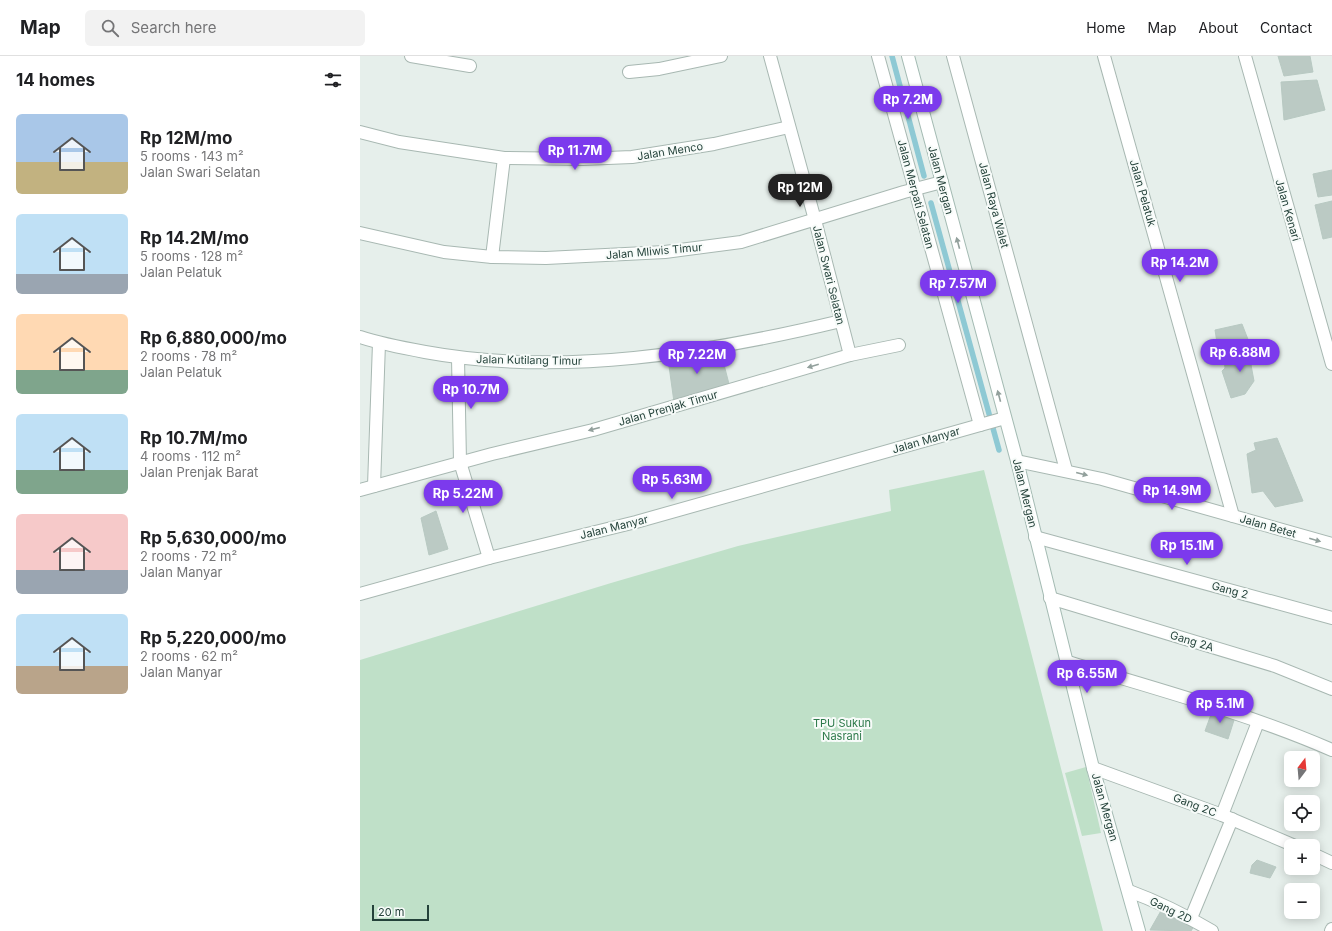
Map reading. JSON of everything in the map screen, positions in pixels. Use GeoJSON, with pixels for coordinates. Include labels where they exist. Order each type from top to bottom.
{"type":"FeatureCollection","features":[{"type":"Feature","properties":{"kind":"street"},"geometry":{"type":"LineString","coordinates":[[411,56],[470,66]]}},
{"type":"Feature","properties":{"kind":"street"},"geometry":{"type":"LineString","coordinates":[[629,72],[659,69],[721,56]]}},
{"type":"Feature","properties":{"kind":"street","name":"Jalan Swari Selatan"},"geometry":{"type":"LineString","coordinates":[[770,56],[850,355]]}},
{"type":"Feature","properties":{"kind":"street","name":"Jalan Merpati Selatan"},"geometry":{"type":"LineString","coordinates":[[878,56],[914,190],[993,421]]}},
{"type":"Feature","properties":{"kind":"street","name":"Jalan Mergan"},"geometry":{"type":"LineString","coordinates":[[908,56],[942,182],[993,421],[1017,460],[1093,768],[1129,891],[1139,931]]}},
{"type":"Feature","properties":{"kind":"street","name":"Jalan Raya Walet"},"geometry":{"type":"LineString","coordinates":[[953,56],[1066,470]]}},
{"type":"Feature","properties":{"kind":"street","name":"Jalan Pelatuk"},"geometry":{"type":"LineString","coordinates":[[1104,56],[1233,516]]}},
{"type":"Feature","properties":{"kind":"street","name":"Jalan Kenari"},"geometry":{"type":"LineString","coordinates":[[1245,56],[1332,364]]}},
{"type":"Feature","properties":{"kind":"street","name":"Jalan Menco"},"geometry":{"type":"LineString","coordinates":[[360,132],[399,142],[504,158],[583,159],[632,157],[714,144],[789,127]]}},
{"type":"Feature","properties":{"kind":"street"},"geometry":{"type":"LineString","coordinates":[[492,257],[504,158]]}},
{"type":"Feature","properties":{"kind":"street","name":"Jalan Mliwis Timur"},"geometry":{"type":"LineString","coordinates":[[360,233],[444,252],[492,257],[546,258],[665,252],[741,242],[942,182]]}},
{"type":"Feature","properties":{"kind":"street","name":"Jalan Kutilang Timur"},"geometry":{"type":"LineString","coordinates":[[360,337],[379,343],[458,358],[566,363],[708,348],[778,336],[841,321]]}},
{"type":"Feature","properties":{"kind":"street"},"geometry":{"type":"LineString","coordinates":[[374,486],[379,343]]}},
{"type":"Feature","properties":{"kind":"street","name":"Jalan Prenjak Timur"},"geometry":{"type":"LineString","coordinates":[[360,490],[460,462],[593,430],[850,355],[899,345]]}},
{"type":"Feature","properties":{"kind":"street"},"geometry":{"type":"LineString","coordinates":[[458,358],[460,462],[488,558]]}},
{"type":"Feature","properties":{"kind":"street","name":"Jalan Manyar"},"geometry":{"type":"LineString","coordinates":[[360,594],[488,558],[636,522],[993,421]]}},
{"type":"Feature","properties":{"kind":"street","name":"Jalan Betet"},"geometry":{"type":"LineString","coordinates":[[1017,460],[1066,470],[1332,544]]}},
{"type":"Feature","properties":{"kind":"street","name":"Gang 2"},"geometry":{"type":"LineString","coordinates":[[1035,537],[1332,618]]}},
{"type":"Feature","properties":{"kind":"street","name":"Gang 2A"},"geometry":{"type":"LineString","coordinates":[[1050,598],[1275,666],[1332,689]]}},
{"type":"Feature","properties":{"kind":"street"},"geometry":{"type":"LineString","coordinates":[[1068,662],[1166,691],[1258,722],[1332,750]]}},
{"type":"Feature","properties":{"kind":"street"},"geometry":{"type":"LineString","coordinates":[[1191,918],[1227,817],[1258,722]]}},
{"type":"Feature","properties":{"kind":"street","name":"Gang 2C"},"geometry":{"type":"LineString","coordinates":[[1093,768],[1227,817],[1284,841]]}},
{"type":"Feature","properties":{"kind":"street"},"geometry":{"type":"LineString","coordinates":[[1320,857],[1332,863]]}},
{"type":"Feature","properties":{"kind":"street","name":"Gang 2D"},"geometry":{"type":"LineString","coordinates":[[1129,891],[1159,902],[1191,918],[1212,931]]}},
{"type":"Feature","properties":{"kind":"green space","name":"TPU Sukun Nasrani"},"geometry":{"type":"Polygon","coordinates":[[[984,470],[1103,931],[360,931],[360,660],[611,583],[738,546],[891,511],[889,490],[984,470]]]}},
{"type":"Feature","properties":{"kind":"green space"},"geometry":{"type":"Polygon","coordinates":[[[1086,767],[1101,833],[1082,836],[1065,773],[1086,767]]]}},
{"type":"Feature","properties":{"kind":"building"},"geometry":{"type":"Polygon","coordinates":[[[1278,56],[1310,56],[1313,72],[1284,76],[1278,56]]]}},
{"type":"Feature","properties":{"kind":"building"},"geometry":{"type":"Polygon","coordinates":[[[1317,80],[1325,110],[1284,120],[1281,82],[1317,80]]]}},
{"type":"Feature","properties":{"kind":"building"},"geometry":{"type":"Polygon","coordinates":[[[1332,170],[1332,195],[1318,197],[1313,174],[1332,170]]]}},
{"type":"Feature","properties":{"kind":"building"},"geometry":{"type":"Polygon","coordinates":[[[1332,201],[1332,237],[1323,239],[1315,205],[1332,201]]]}},
{"type":"Feature","properties":{"kind":"building"},"geometry":{"type":"Polygon","coordinates":[[[1242,324],[1249,342],[1218,349],[1215,330],[1242,324]]]}},
{"type":"Feature","properties":{"kind":"building"},"geometry":{"type":"Polygon","coordinates":[[[1261,350],[1260,361],[1251,365],[1254,381],[1245,394],[1231,398],[1222,371],[1225,368],[1224,358],[1261,350]]]}},
{"type":"Feature","properties":{"kind":"building"},"geometry":{"type":"Polygon","coordinates":[[[721,353],[729,384],[674,402],[668,359],[721,353]]]}},
{"type":"Feature","properties":{"kind":"building"},"geometry":{"type":"Polygon","coordinates":[[[1277,438],[1303,501],[1275,507],[1263,491],[1252,493],[1247,454],[1256,450],[1254,443],[1277,438]]]}},
{"type":"Feature","properties":{"kind":"building"},"geometry":{"type":"Polygon","coordinates":[[[436,511],[448,549],[429,555],[421,518],[436,511]]]}},
{"type":"Feature","properties":{"kind":"building"},"geometry":{"type":"Polygon","coordinates":[[[1213,709],[1235,717],[1228,739],[1205,731],[1213,709]]]}},
{"type":"Feature","properties":{"kind":"building"},"geometry":{"type":"Polygon","coordinates":[[[1257,860],[1276,867],[1270,878],[1250,873],[1252,865],[1257,860]]]}},
{"type":"Feature","properties":{"kind":"building"},"geometry":{"type":"Polygon","coordinates":[[[1162,909],[1194,926],[1191,931],[1150,930],[1162,909]]]}},
{"type":"Feature","properties":{"kind":"waterway"},"geometry":{"type":"LineString","coordinates":[[892,56],[924,176]]}},
{"type":"Feature","properties":{"kind":"waterway"},"geometry":{"type":"LineString","coordinates":[[931,203],[999,450]]}}]}
